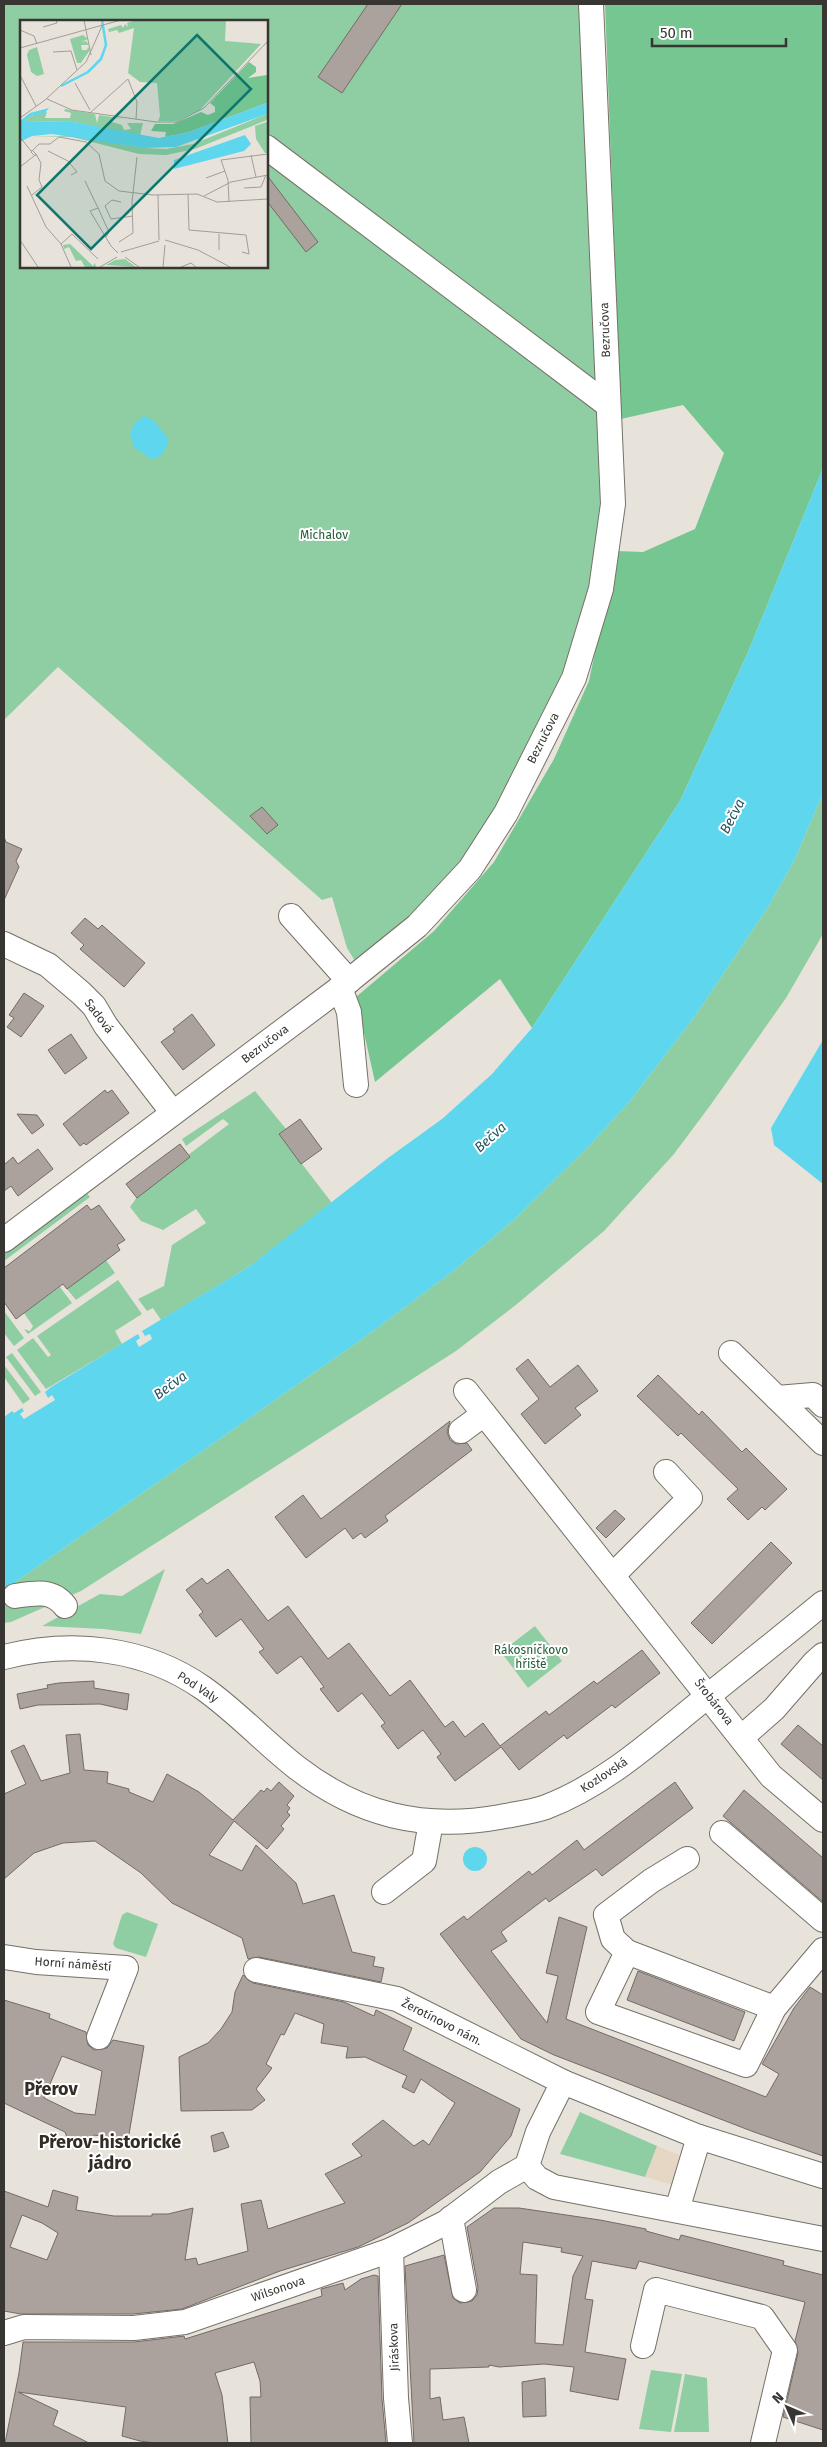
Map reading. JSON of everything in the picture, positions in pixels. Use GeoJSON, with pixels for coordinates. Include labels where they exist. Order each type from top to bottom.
{"type":"FeatureCollection","features":[{"type":"Feature","properties":{"kind":"street","name":"Bezručova"},"geometry":{"type":"LineString","coordinates":[[4,1240],[345,984],[417,926],[470,868],[506,814],[574,678],[601,589],[613,504],[591,4]]}},
{"type":"Feature","properties":{"kind":"street"},"geometry":{"type":"LineString","coordinates":[[268,149],[608,404]]}},
{"type":"Feature","properties":{"kind":"street"},"geometry":{"type":"LineString","coordinates":[[291,916],[345,984],[356,1085]]}},
{"type":"Feature","properties":{"kind":"street","name":"Sadová"},"geometry":{"type":"LineString","coordinates":[[4,944],[48,965],[76,988],[94,1006],[106,1026],[173,1113]]}},
{"type":"Feature","properties":{"kind":"street"},"geometry":{"type":"LineString","coordinates":[[731,1353],[823,1443]]}},
{"type":"Feature","properties":{"kind":"street","name":"Šrobárova"},"geometry":{"type":"LineString","coordinates":[[466,1391],[771,1776],[823,1820]]}},
{"type":"Feature","properties":{"kind":"street"},"geometry":{"type":"LineString","coordinates":[[777,1398],[813,1395],[823,1405]]}},
{"type":"Feature","properties":{"kind":"street"},"geometry":{"type":"LineString","coordinates":[[461,1431],[484,1414]]}},
{"type":"Feature","properties":{"kind":"street"},"geometry":{"type":"LineString","coordinates":[[613,1575],[690,1498],[666,1472]]}},
{"type":"Feature","properties":{"kind":"street"},"geometry":{"type":"LineString","coordinates":[[15,1596],[43,1593],[59,1598],[65,1606]]}},
{"type":"Feature","properties":{"kind":"street","name":"Kozlovská"},"geometry":{"type":"LineString","coordinates":[[340,1795],[376,1812],[402,1819],[431,1822],[456,1823],[495,1818],[545,1807],[567,1798],[618,1767],[823,1603]]}},
{"type":"Feature","properties":{"kind":"street","name":"Pod Valy"},"geometry":{"type":"LineString","coordinates":[[4,1657],[28,1651],[85,1648],[115,1650],[150,1660],[202,1687],[298,1768],[340,1795]]}},
{"type":"Feature","properties":{"kind":"street"},"geometry":{"type":"LineString","coordinates":[[742,1737],[774,1709],[823,1655]]}},
{"type":"Feature","properties":{"kind":"street"},"geometry":{"type":"LineString","coordinates":[[384,1892],[424,1861],[431,1822]]}},
{"type":"Feature","properties":{"kind":"street"},"geometry":{"type":"LineString","coordinates":[[722,1833],[823,1920]]}},
{"type":"Feature","properties":{"kind":"street"},"geometry":{"type":"LineString","coordinates":[[687,1859],[651,1881],[606,1915],[613,1939],[627,1952],[774,2008]]}},
{"type":"Feature","properties":{"kind":"street"},"geometry":{"type":"LineString","coordinates":[[627,1952],[598,2012],[746,2065],[774,2008],[823,1950]]}},
{"type":"Feature","properties":{"kind":"street","name":"Horní náměstí"},"geometry":{"type":"LineString","coordinates":[[4,1957],[36,1962],[126,1968],[99,2037]]}},
{"type":"Feature","properties":{"kind":"street","name":"Žerotínovo nám."},"geometry":{"type":"LineString","coordinates":[[256,1970],[396,1999],[563,2082],[700,2137],[823,2176]]}},
{"type":"Feature","properties":{"kind":"street"},"geometry":{"type":"LineString","coordinates":[[563,2082],[538,2132],[527,2166],[537,2178],[554,2187],[823,2239]]}},
{"type":"Feature","properties":{"kind":"street"},"geometry":{"type":"LineString","coordinates":[[677,2210],[700,2137]]}},
{"type":"Feature","properties":{"kind":"street","name":"Wilsonova"},"geometry":{"type":"LineString","coordinates":[[4,2333],[24,2327],[134,2328],[185,2322],[391,2250],[451,2218],[499,2182],[527,2166]]}},
{"type":"Feature","properties":{"kind":"street"},"geometry":{"type":"LineString","coordinates":[[451,2218],[464,2290]]}},
{"type":"Feature","properties":{"kind":"street","name":"Jiráskova"},"geometry":{"type":"LineString","coordinates":[[391,2250],[396,2398],[400,2443]]}},
{"type":"Feature","properties":{"kind":"street"},"geometry":{"type":"LineString","coordinates":[[643,2346],[656,2290],[762,2317],[785,2350],[763,2443]]}},
{"type":"Feature","properties":{"kind":"shaded area"},"geometry":{"type":"Polygon","coordinates":[[[657,2146],[692,2160],[683,2188],[645,2177],[657,2146]]]}},
{"type":"Feature","properties":{"kind":"green space","name":"Michalov"},"geometry":{"type":"Polygon","coordinates":[[[4,4],[584,4],[605,484],[599,565],[579,647],[501,812],[431,902],[355,961],[347,948],[332,897],[322,900],[58,667],[4,720],[4,4]]]}},
{"type":"Feature","properties":{"kind":"green space"},"geometry":{"type":"Polygon","coordinates":[[[605,4],[823,4],[823,468],[748,652],[680,801],[532,1028],[500,979],[375,1082],[356,997],[434,931],[494,862],[554,759],[589,681],[616,551],[643,552],[695,529],[724,453],[683,405],[621,419],[605,4]]]}},
{"type":"Feature","properties":{"kind":"green space"},"geometry":{"type":"Polygon","coordinates":[[[823,793],[823,934],[786,998],[712,1103],[674,1154],[604,1231],[517,1304],[456,1351],[81,1591],[11,1622],[4,1623],[4,1590],[365,1337],[456,1269],[517,1217],[591,1144],[630,1101],[695,1016],[768,907],[794,861],[823,793]]]}},
{"type":"Feature","properties":{"kind":"green space"},"geometry":{"type":"Polygon","coordinates":[[[255,1091],[286,1129],[279,1134],[332,1203],[250,1266],[161,1320],[153,1308],[147,1311],[138,1299],[164,1286],[172,1245],[206,1223],[196,1209],[163,1230],[141,1221],[130,1207],[137,1197],[190,1157],[188,1155],[229,1124],[223,1119],[186,1146],[182,1139],[255,1091]]]}},
{"type":"Feature","properties":{"kind":"green space"},"geometry":{"type":"Polygon","coordinates":[[[85,1191],[90,1197],[4,1261],[4,1251],[85,1191]]]}},
{"type":"Feature","properties":{"kind":"green space"},"geometry":{"type":"Polygon","coordinates":[[[106,1260],[115,1273],[76,1300],[67,1289],[106,1260]]]}},
{"type":"Feature","properties":{"kind":"green space"},"geometry":{"type":"Polygon","coordinates":[[[118,1280],[142,1314],[115,1331],[122,1344],[46,1389],[17,1350],[33,1338],[48,1357],[51,1355],[37,1336],[118,1280]]]}},
{"type":"Feature","properties":{"kind":"green space"},"geometry":{"type":"Polygon","coordinates":[[[60,1287],[72,1303],[28,1334],[24,1329],[30,1331],[33,1326],[24,1313],[60,1287]]]}},
{"type":"Feature","properties":{"kind":"green space"},"geometry":{"type":"Polygon","coordinates":[[[4,1311],[24,1338],[14,1346],[4,1333],[4,1311]]]}},
{"type":"Feature","properties":{"kind":"green space"},"geometry":{"type":"Polygon","coordinates":[[[12,1353],[41,1392],[35,1396],[6,1357],[12,1353]]]}},
{"type":"Feature","properties":{"kind":"green space"},"geometry":{"type":"Polygon","coordinates":[[[4,1365],[30,1399],[23,1404],[4,1377],[4,1365]]]}},
{"type":"Feature","properties":{"kind":"green space"},"geometry":{"type":"Polygon","coordinates":[[[165,1569],[141,1634],[104,1629],[42,1626],[100,1594],[122,1596],[165,1569]]]}},
{"type":"Feature","properties":{"kind":"green space","name":"Rákosníčkovo hřiště"},"geometry":{"type":"Polygon","coordinates":[[[535,1626],[562,1661],[528,1688],[501,1652],[535,1626]]]}},
{"type":"Feature","properties":{"kind":"green space"},"geometry":{"type":"Polygon","coordinates":[[[127,1912],[158,1924],[146,1957],[116,1948],[113,1944],[122,1915],[127,1912]]]}},
{"type":"Feature","properties":{"kind":"green space"},"geometry":{"type":"Polygon","coordinates":[[[580,2112],[657,2146],[645,2177],[560,2154],[580,2112]]]}},
{"type":"Feature","properties":{"kind":"green space"},"geometry":{"type":"Polygon","coordinates":[[[651,2370],[682,2374],[671,2432],[639,2429],[651,2370]]]}},
{"type":"Feature","properties":{"kind":"green space"},"geometry":{"type":"Polygon","coordinates":[[[685,2374],[707,2378],[709,2432],[674,2432],[685,2374]]]}},
{"type":"Feature","properties":{"kind":"water"},"geometry":{"type":"Polygon","coordinates":[[[144,416],[153,420],[168,438],[167,446],[160,457],[151,459],[134,447],[130,433],[135,423],[144,416]]]}},
{"type":"Feature","properties":{"kind":"water","name":"Bečva"},"geometry":{"type":"Polygon","coordinates":[[[823,468],[823,793],[794,861],[768,907],[695,1016],[630,1101],[591,1144],[517,1217],[456,1269],[365,1337],[4,1590],[4,1417],[12,1411],[14,1413],[22,1408],[24,1411],[20,1414],[24,1419],[55,1400],[52,1395],[48,1398],[45,1392],[51,1387],[138,1334],[140,1338],[136,1341],[139,1347],[152,1339],[150,1334],[145,1336],[142,1331],[250,1266],[388,1158],[442,1119],[492,1074],[532,1028],[680,801],[748,652],[823,468]]]}},
{"type":"Feature","properties":{"kind":"water"},"geometry":{"type":"Polygon","coordinates":[[[823,1040],[823,1184],[774,1145],[771,1128],[823,1040]]]}},
{"type":"Feature","properties":{"kind":"water"},"geometry":{"type":"Polygon","coordinates":[[[475,1847],[484,1850],[487,1859],[484,1868],[475,1871],[466,1868],[463,1859],[466,1850],[475,1847]]]}},
{"type":"Feature","properties":{"kind":"building"},"geometry":{"type":"Polygon","coordinates":[[[368,4],[402,4],[342,93],[318,77],[368,4]]]}},
{"type":"Feature","properties":{"kind":"building"},"geometry":{"type":"Polygon","coordinates":[[[268,177],[318,242],[306,252],[268,203],[268,177]]]}},
{"type":"Feature","properties":{"kind":"building"},"geometry":{"type":"Polygon","coordinates":[[[262,807],[278,825],[267,834],[250,816],[262,807]]]}},
{"type":"Feature","properties":{"kind":"building"},"geometry":{"type":"Polygon","coordinates":[[[4,837],[6,842],[22,849],[16,861],[19,867],[4,900],[4,837]]]}},
{"type":"Feature","properties":{"kind":"building"},"geometry":{"type":"Polygon","coordinates":[[[85,918],[98,929],[102,925],[145,963],[124,987],[80,949],[84,945],[71,933],[85,918]]]}},
{"type":"Feature","properties":{"kind":"building"},"geometry":{"type":"Polygon","coordinates":[[[24,993],[44,1006],[21,1037],[7,1027],[14,1018],[9,1015],[24,993]]]}},
{"type":"Feature","properties":{"kind":"building"},"geometry":{"type":"Polygon","coordinates":[[[192,1014],[215,1045],[183,1070],[161,1042],[175,1032],[173,1029],[192,1014]]]}},
{"type":"Feature","properties":{"kind":"building"},"geometry":{"type":"Polygon","coordinates":[[[71,1034],[87,1058],[65,1074],[48,1050],[71,1034]]]}},
{"type":"Feature","properties":{"kind":"building"},"geometry":{"type":"Polygon","coordinates":[[[105,1090],[107,1093],[112,1090],[129,1113],[86,1145],[84,1143],[80,1146],[63,1124],[105,1090]]]}},
{"type":"Feature","properties":{"kind":"building"},"geometry":{"type":"Polygon","coordinates":[[[17,1114],[37,1115],[44,1125],[32,1134],[17,1114]]]}},
{"type":"Feature","properties":{"kind":"building"},"geometry":{"type":"Polygon","coordinates":[[[300,1119],[322,1149],[301,1164],[279,1134],[300,1119]]]}},
{"type":"Feature","properties":{"kind":"building"},"geometry":{"type":"Polygon","coordinates":[[[180,1144],[190,1157],[137,1198],[126,1184],[180,1144]]]}},
{"type":"Feature","properties":{"kind":"building"},"geometry":{"type":"Polygon","coordinates":[[[38,1149],[53,1169],[18,1196],[11,1186],[4,1191],[4,1165],[13,1157],[18,1164],[38,1149]]]}},
{"type":"Feature","properties":{"kind":"building"},"geometry":{"type":"Polygon","coordinates":[[[87,1205],[91,1210],[99,1205],[125,1240],[117,1245],[120,1250],[67,1289],[63,1284],[16,1319],[4,1302],[4,1268],[87,1205]]]}},
{"type":"Feature","properties":{"kind":"building"},"geometry":{"type":"Polygon","coordinates":[[[528,1359],[550,1387],[578,1365],[598,1391],[575,1408],[581,1415],[545,1444],[521,1414],[539,1399],[516,1369],[528,1359]]]}},
{"type":"Feature","properties":{"kind":"building"},"geometry":{"type":"Polygon","coordinates":[[[658,1375],[699,1415],[702,1411],[742,1452],[746,1448],[787,1489],[765,1510],[762,1507],[748,1520],[727,1499],[738,1489],[681,1433],[678,1436],[637,1396],[658,1375]]]}},
{"type":"Feature","properties":{"kind":"building"},"geometry":{"type":"Polygon","coordinates":[[[450,1421],[447,1432],[450,1440],[456,1444],[467,1443],[472,1450],[385,1516],[388,1521],[365,1538],[361,1533],[353,1539],[345,1528],[306,1558],[275,1517],[303,1495],[321,1519],[450,1421]]]}},
{"type":"Feature","properties":{"kind":"building"},"geometry":{"type":"Polygon","coordinates":[[[615,1510],[625,1519],[606,1538],[596,1528],[615,1510]]]}},
{"type":"Feature","properties":{"kind":"building"},"geometry":{"type":"Polygon","coordinates":[[[771,1542],[792,1563],[712,1644],[691,1623],[771,1542]]]}},
{"type":"Feature","properties":{"kind":"building"},"geometry":{"type":"Polygon","coordinates":[[[228,1569],[268,1621],[288,1606],[328,1659],[349,1643],[390,1696],[410,1680],[445,1727],[453,1721],[465,1737],[483,1723],[500,1746],[546,1711],[549,1715],[594,1681],[597,1684],[642,1650],[660,1673],[615,1708],[612,1705],[567,1739],[564,1735],[519,1770],[501,1747],[455,1781],[437,1757],[441,1754],[423,1730],[398,1749],[381,1726],[385,1723],[362,1693],[338,1712],[320,1689],[324,1687],[301,1656],[277,1674],[259,1652],[264,1649],[241,1619],[216,1637],[199,1615],[203,1612],[186,1590],[202,1578],[207,1584],[228,1569]]]}},
{"type":"Feature","properties":{"kind":"building"},"geometry":{"type":"Polygon","coordinates":[[[94,1681],[94,1688],[129,1694],[127,1710],[100,1704],[38,1705],[20,1709],[17,1694],[48,1688],[47,1685],[94,1681]]]}},
{"type":"Feature","properties":{"kind":"building"},"geometry":{"type":"Polygon","coordinates":[[[798,1725],[823,1746],[823,1780],[781,1744],[798,1725]]]}},
{"type":"Feature","properties":{"kind":"building"},"geometry":{"type":"Polygon","coordinates":[[[80,1734],[84,1770],[108,1772],[107,1783],[129,1789],[129,1792],[153,1802],[167,1774],[199,1792],[233,1820],[261,1790],[264,1792],[267,1788],[271,1791],[279,1782],[294,1796],[287,1805],[290,1808],[287,1812],[290,1815],[281,1826],[284,1829],[267,1849],[234,1821],[209,1855],[242,1871],[256,1845],[296,1883],[303,1904],[334,1895],[352,1952],[375,1957],[373,1966],[384,1968],[381,1982],[259,1957],[248,1959],[242,1938],[172,1903],[141,1873],[95,1841],[63,1843],[34,1853],[4,1879],[4,1794],[26,1784],[11,1751],[24,1745],[41,1781],[70,1773],[66,1735],[80,1734]]]}},
{"type":"Feature","properties":{"kind":"building"},"geometry":{"type":"Polygon","coordinates":[[[675,1782],[693,1808],[602,1876],[596,1869],[549,1902],[546,1898],[501,1932],[507,1941],[491,1951],[547,2023],[558,1976],[546,1973],[559,1917],[587,1927],[566,2019],[766,2097],[779,2074],[762,2064],[794,2008],[810,1987],[823,1995],[823,2156],[754,2132],[554,2055],[521,2039],[440,1934],[464,1916],[467,1920],[529,1871],[532,1875],[577,1840],[584,1850],[675,1782]]]}},
{"type":"Feature","properties":{"kind":"building"},"geometry":{"type":"Polygon","coordinates":[[[744,1790],[823,1858],[823,1902],[723,1816],[744,1790]]]}},
{"type":"Feature","properties":{"kind":"building"},"geometry":{"type":"Polygon","coordinates":[[[638,1971],[745,2012],[734,2041],[627,2000],[638,1971]]]}},
{"type":"Feature","properties":{"kind":"building"},"geometry":{"type":"Polygon","coordinates":[[[243,1975],[253,1983],[344,2002],[374,2016],[376,2010],[412,2028],[403,2050],[520,2109],[511,2136],[480,2172],[408,2223],[358,2247],[280,2271],[182,2309],[133,2314],[21,2314],[4,2311],[4,2191],[48,2207],[53,2190],[78,2197],[76,2210],[114,2216],[152,2216],[152,2214],[168,2214],[193,2208],[185,2260],[196,2258],[198,2265],[248,2251],[241,2204],[261,2200],[268,2229],[345,2203],[325,2174],[362,2156],[352,2144],[383,2120],[414,2146],[423,2140],[429,2145],[455,2103],[421,2079],[414,2093],[402,2087],[407,2076],[365,2057],[346,2058],[348,2047],[321,2043],[324,2024],[295,2013],[284,2035],[281,2034],[266,2064],[272,2068],[256,2089],[265,2100],[252,2110],[181,2111],[179,2057],[208,2043],[221,2029],[232,2012],[235,1992],[243,1975]],[[22,2215],[10,2247],[47,2260],[58,2233],[42,2223],[22,2215]]]}},
{"type":"Feature","properties":{"kind":"building"},"geometry":{"type":"Polygon","coordinates":[[[4,2000],[50,2014],[49,2018],[86,2032],[88,2045],[94,2050],[107,2048],[113,2040],[144,2046],[128,2140],[94,2135],[88,2144],[77,2148],[69,2143],[65,2132],[4,2103],[4,2000]],[[62,2056],[44,2098],[75,2113],[95,2115],[102,2071],[62,2056]]]}},
{"type":"Feature","properties":{"kind":"building"},"geometry":{"type":"Polygon","coordinates":[[[223,2132],[229,2147],[214,2152],[211,2136],[223,2132]]]}},
{"type":"Feature","properties":{"kind":"building"},"geometry":{"type":"Polygon","coordinates":[[[494,2208],[519,2208],[646,2229],[646,2231],[679,2240],[681,2235],[784,2261],[783,2265],[823,2275],[823,2430],[783,2417],[798,2353],[795,2341],[805,2302],[639,2261],[636,2269],[592,2261],[585,2299],[593,2300],[585,2352],[626,2359],[618,2400],[570,2391],[574,2367],[544,2364],[430,2369],[430,2399],[440,2397],[443,2420],[464,2417],[469,2443],[414,2443],[405,2266],[444,2255],[453,2298],[460,2303],[472,2301],[477,2295],[478,2288],[467,2227],[494,2208]],[[523,2242],[520,2274],[537,2275],[535,2343],[563,2345],[573,2276],[583,2256],[561,2252],[562,2248],[523,2242]]]}},
{"type":"Feature","properties":{"kind":"building"},"geometry":{"type":"Polygon","coordinates":[[[374,2275],[378,2276],[382,2399],[386,2443],[251,2443],[250,2397],[261,2397],[260,2381],[254,2362],[215,2373],[222,2395],[228,2443],[155,2443],[140,2441],[122,2436],[126,2407],[18,2392],[58,2411],[53,2425],[89,2443],[5,2443],[19,2373],[23,2342],[134,2342],[184,2336],[185,2339],[322,2296],[321,2289],[343,2283],[345,2290],[361,2279],[374,2275]]]}},
{"type":"Feature","properties":{"kind":"building"},"geometry":{"type":"Polygon","coordinates":[[[545,2378],[546,2416],[523,2417],[522,2382],[545,2378]]]}},
{"type":"Feature","properties":{"kind":"district","name":"Přerov"},"geometry":{"type":"Point","coordinates":[51,2089]}},
{"type":"Feature","properties":{"kind":"district","name":"Přerov-historické jádro"},"geometry":{"type":"Point","coordinates":[110,2152]}}]}
